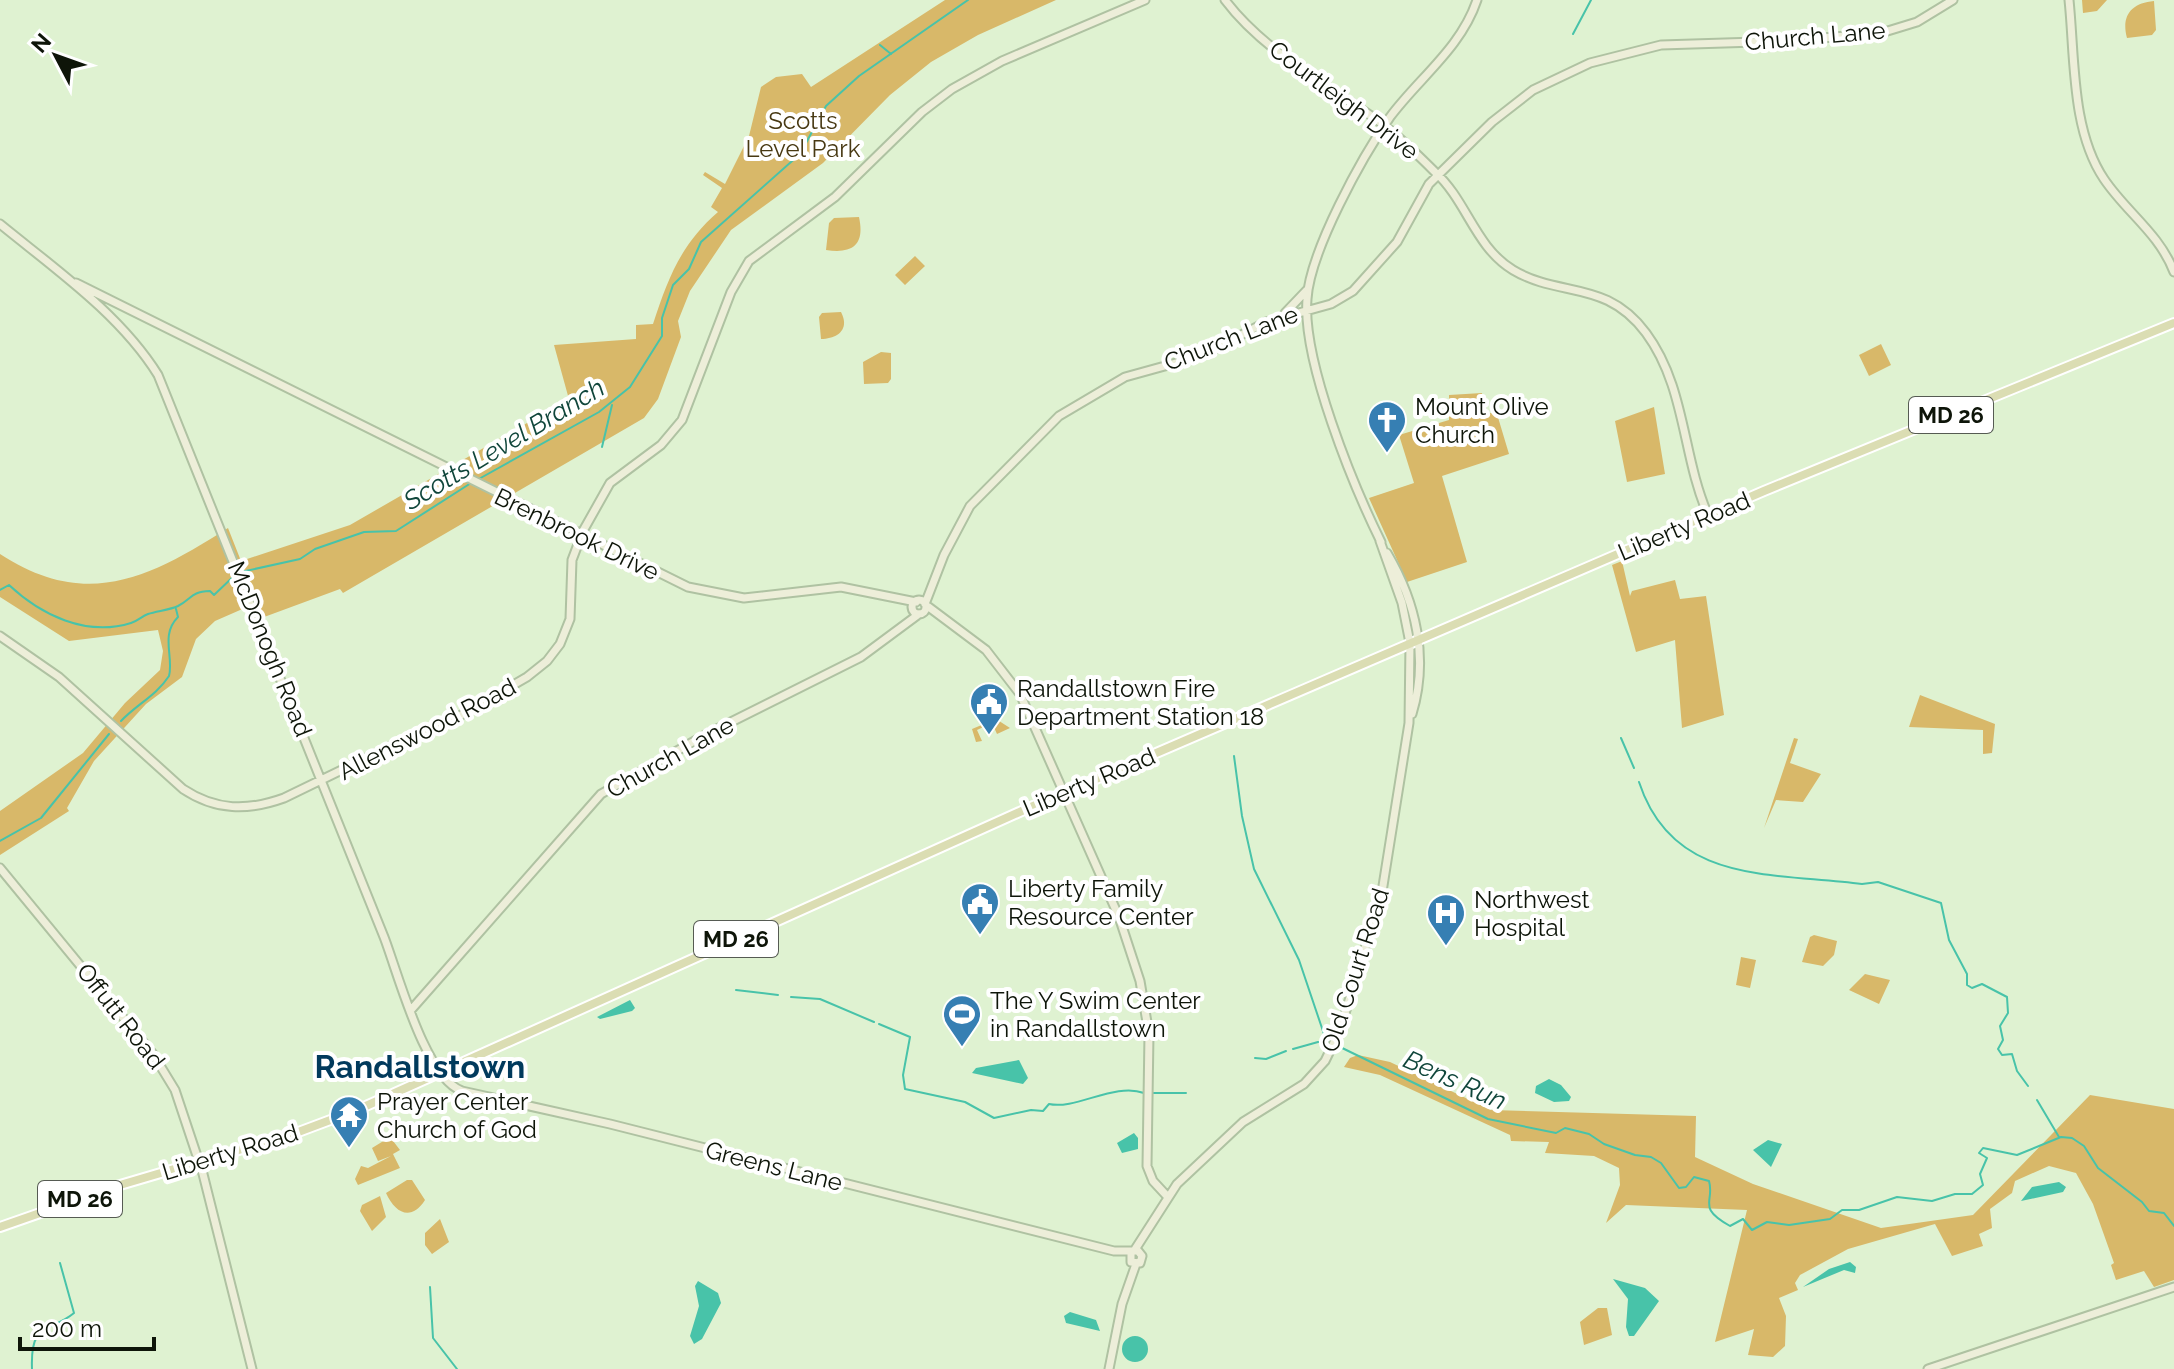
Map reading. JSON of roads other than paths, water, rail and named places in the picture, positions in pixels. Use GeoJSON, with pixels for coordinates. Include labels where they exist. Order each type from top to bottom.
{"type":"FeatureCollection","features":[{"type":"Feature","properties":{"kind":"main road","name":"Liberty Road"},"geometry":{"type":"LineString","coordinates":[[0,1227],[320,1125],[1065,792],[1708,515],[2174,323]]}},
{"type":"Feature","properties":{"kind":"street","name":"Allenswood Road"},"geometry":{"type":"LineString","coordinates":[[0,636],[59,677],[171,779],[201,800],[228,808],[247,808],[323,782],[391,746],[437,729],[527,677],[547,661],[560,644],[570,619],[572,560],[581,536],[610,483],[661,445],[682,420],[735,281],[757,253],[835,197],[915,118],[952,89],[993,65],[1145,0]]}},
{"type":"Feature","properties":{"kind":"street","name":"Courtleigh Drive"},"geometry":{"type":"LineString","coordinates":[[1225,0],[1248,26],[1299,68],[1385,126],[1438,174],[1458,196],[1481,239],[1502,262],[1522,275],[1584,290],[1609,301],[1641,327],[1657,349],[1676,397],[1696,487],[1708,515]]}},
{"type":"Feature","properties":{"kind":"street","name":"Old Court Road"},"geometry":{"type":"LineString","coordinates":[[1109,1369],[1133,1257],[1166,1195],[1232,1131],[1304,1084],[1334,1044],[1382,892],[1409,723],[1419,684],[1415,641],[1406,591],[1380,541],[1348,465],[1318,374],[1309,338],[1306,309],[1308,288],[1319,249],[1385,126],[1458,37],[1477,0]]}},
{"type":"Feature","properties":{"kind":"street","name":"Church Lane"},"geometry":{"type":"LineString","coordinates":[[410,1011],[601,794],[705,735],[861,657],[906,624],[930,589],[970,506],[1070,407],[1125,377],[1201,356],[1281,316],[1343,298],[1361,284],[1397,242],[1422,192],[1438,174],[1522,98],[1590,63],[1668,43],[1787,41],[1881,33],[1917,22],[1953,0]]}},
{"type":"Feature","properties":{"kind":"street"},"geometry":{"type":"LineString","coordinates":[[2069,0],[2083,125],[2090,152],[2114,193],[2156,238],[2174,272]]}},
{"type":"Feature","properties":{"kind":"street","name":"McDonogh Road"},"geometry":{"type":"LineString","coordinates":[[0,224],[61,273],[116,324],[151,365],[166,391],[323,782],[410,1011],[441,1073]]}},
{"type":"Feature","properties":{"kind":"street","name":"Brenbrook Drive"},"geometry":{"type":"LineString","coordinates":[[61,273],[117,304],[673,581],[718,595],[761,597],[841,587],[899,598],[938,614],[986,650],[1010,679],[1031,715],[1135,961],[1149,1034],[1147,1166],[1153,1181],[1166,1195]]}},
{"type":"Feature","properties":{"kind":"street"},"geometry":{"type":"LineString","coordinates":[[1281,316],[1308,288]]}},
{"type":"Feature","properties":{"kind":"street"},"geometry":{"type":"LineString","coordinates":[[116,324],[117,304]]}},
{"type":"Feature","properties":{"kind":"street","name":"Offutt Road"},"geometry":{"type":"LineString","coordinates":[[0,868],[160,1063],[175,1090],[199,1162],[252,1369]]}},
{"type":"Feature","properties":{"kind":"street","name":"Greens Lane"},"geometry":{"type":"LineString","coordinates":[[441,1073],[452,1087],[462,1091],[610,1124],[1133,1257]]}},
{"type":"Feature","properties":{"kind":"street"},"geometry":{"type":"LineString","coordinates":[[1928,1369],[2174,1287]]}},
{"type":"Feature","properties":{"kind":"water"},"geometry":{"type":"Polygon","coordinates":[[[630,1000],[635,1008],[632,1011],[600,1019],[597,1017],[630,1000]]]}},
{"type":"Feature","properties":{"kind":"water"},"geometry":{"type":"Polygon","coordinates":[[[1019,1060],[1028,1078],[1023,1084],[972,1073],[976,1068],[1019,1060]]]}},
{"type":"Feature","properties":{"kind":"water"},"geometry":{"type":"Polygon","coordinates":[[[1549,1079],[1561,1085],[1571,1097],[1569,1101],[1554,1102],[1535,1093],[1536,1086],[1549,1079]]]}},
{"type":"Feature","properties":{"kind":"water"},"geometry":{"type":"Polygon","coordinates":[[[1134,1133],[1138,1138],[1138,1149],[1122,1153],[1117,1143],[1134,1133]]]}},
{"type":"Feature","properties":{"kind":"water"},"geometry":{"type":"Polygon","coordinates":[[[1768,1140],[1782,1144],[1771,1167],[1753,1150],[1768,1140]]]}},
{"type":"Feature","properties":{"kind":"water"},"geometry":{"type":"Polygon","coordinates":[[[2059,1182],[2066,1187],[2063,1192],[2021,1201],[2032,1187],[2059,1182]]]}},
{"type":"Feature","properties":{"kind":"water"},"geometry":{"type":"Polygon","coordinates":[[[1850,1262],[1856,1267],[1855,1273],[1844,1270],[1803,1287],[1829,1269],[1850,1262]]]}},
{"type":"Feature","properties":{"kind":"water"},"geometry":{"type":"Polygon","coordinates":[[[1613,1279],[1645,1288],[1659,1301],[1634,1336],[1629,1336],[1626,1327],[1628,1299],[1613,1279]]]}},
{"type":"Feature","properties":{"kind":"water"},"geometry":{"type":"Polygon","coordinates":[[[698,1281],[718,1293],[721,1303],[702,1339],[694,1344],[690,1336],[699,1306],[695,1286],[698,1281]]]}},
{"type":"Feature","properties":{"kind":"water"},"geometry":{"type":"Polygon","coordinates":[[[1070,1312],[1096,1320],[1100,1331],[1066,1323],[1064,1316],[1070,1312]]]}},
{"type":"Feature","properties":{"kind":"water"},"geometry":{"type":"Polygon","coordinates":[[[1135,1336],[1144,1340],[1148,1349],[1144,1358],[1135,1362],[1126,1358],[1122,1349],[1126,1340],[1135,1336]]]}},
{"type":"Feature","properties":{"kind":"waterway","name":"Scotts Level Branch"},"geometry":{"type":"LineString","coordinates":[[477,480],[599,412],[630,387],[662,336],[662,318],[673,285],[689,269],[701,242],[800,154],[826,106],[859,76],[968,0]]}},
{"type":"Feature","properties":{"kind":"waterway"},"geometry":{"type":"LineString","coordinates":[[1573,34],[1591,0]]}},
{"type":"Feature","properties":{"kind":"waterway"},"geometry":{"type":"LineString","coordinates":[[880,45],[891,54]]}},
{"type":"Feature","properties":{"kind":"waterway"},"geometry":{"type":"LineString","coordinates":[[602,447],[612,405]]}},
{"type":"Feature","properties":{"kind":"waterway","name":"Scotts Level Branch"},"geometry":{"type":"LineString","coordinates":[[241,572],[300,559],[315,549],[364,532],[396,531],[471,483]]}},
{"type":"Feature","properties":{"kind":"waterway","name":"Scotts Level Branch"},"geometry":{"type":"LineString","coordinates":[[0,590],[9,585],[35,606],[65,620],[81,625],[114,627],[175,607],[195,594],[210,591],[214,595],[235,575]]}},
{"type":"Feature","properties":{"kind":"waterway"},"geometry":{"type":"LineString","coordinates":[[121,721],[169,676],[169,639],[178,617],[176,609]]}},
{"type":"Feature","properties":{"kind":"waterway"},"geometry":{"type":"LineString","coordinates":[[0,841],[41,818],[109,734]]}},
{"type":"Feature","properties":{"kind":"waterway"},"geometry":{"type":"LineString","coordinates":[[1621,738],[1634,768]]}},
{"type":"Feature","properties":{"kind":"waterway"},"geometry":{"type":"LineString","coordinates":[[1234,756],[1242,816],[1254,869],[1299,960],[1326,1040]]}},
{"type":"Feature","properties":{"kind":"waterway"},"geometry":{"type":"LineString","coordinates":[[1639,782],[1655,816],[1676,840],[1701,857],[1730,868],[1761,874],[1862,884],[1878,882],[1941,903],[1949,940],[1967,974],[1967,985],[1972,988],[1982,984],[2007,997],[2008,1013],[2000,1026],[2003,1040],[1998,1049],[2002,1055],[2012,1054],[2017,1071],[2028,1086]]}},
{"type":"Feature","properties":{"kind":"waterway","name":"Bens Run"},"geometry":{"type":"LineString","coordinates":[[736,990],[778,995]]}},
{"type":"Feature","properties":{"kind":"waterway","name":"Bens Run"},"geometry":{"type":"LineString","coordinates":[[791,997],[820,999],[874,1022]]}},
{"type":"Feature","properties":{"kind":"waterway","name":"Bens Run"},"geometry":{"type":"LineString","coordinates":[[879,1024],[910,1037],[903,1075],[905,1089],[965,1102],[994,1118],[1031,1110],[1043,1111],[1049,1104],[1071,1103],[1108,1093],[1144,1093]]}},
{"type":"Feature","properties":{"kind":"waterway","name":"Bens Run"},"geometry":{"type":"LineString","coordinates":[[1293,1049],[1330,1042]]}},
{"type":"Feature","properties":{"kind":"waterway","name":"Bens Run"},"geometry":{"type":"LineString","coordinates":[[1336,1045],[1488,1119],[1556,1133],[1565,1128],[1589,1134],[1604,1144],[1651,1157],[1661,1163],[1679,1188],[1686,1187],[1694,1177],[1709,1181],[1710,1209],[1730,1226],[1743,1219],[1752,1230],[1767,1222],[1789,1225],[1830,1219],[1842,1210],[1859,1210],[1897,1197],[1932,1201],[1955,1194],[1972,1194],[1983,1185],[1980,1174],[1987,1158],[1979,1153],[1983,1148],[2017,1155],[2061,1137],[2072,1138],[2084,1146],[2098,1168],[2149,1211],[2164,1213],[2174,1226]]}},
{"type":"Feature","properties":{"kind":"waterway","name":"Bens Run"},"geometry":{"type":"LineString","coordinates":[[1255,1058],[1266,1059],[1286,1051]]}},
{"type":"Feature","properties":{"kind":"waterway","name":"Bens Run"},"geometry":{"type":"LineString","coordinates":[[1150,1093],[1186,1093]]}},
{"type":"Feature","properties":{"kind":"waterway"},"geometry":{"type":"LineString","coordinates":[[2037,1100],[2059,1137]]}},
{"type":"Feature","properties":{"kind":"waterway"},"geometry":{"type":"LineString","coordinates":[[32,1369],[32,1353],[38,1335],[74,1313],[60,1263]]}},
{"type":"Feature","properties":{"kind":"waterway"},"geometry":{"type":"LineString","coordinates":[[430,1287],[433,1338],[457,1369]]}},
{"type":"Feature","properties":{"kind":"place","name":"Mount Olive Church"},"geometry":{"type":"Point","coordinates":[1387,454]}},
{"type":"Feature","properties":{"kind":"place","name":"Randallstown Fire Department Station 18"},"geometry":{"type":"Point","coordinates":[989,736]}},
{"type":"Feature","properties":{"kind":"place","name":"Liberty Family Resource Center"},"geometry":{"type":"Point","coordinates":[980,936]}},
{"type":"Feature","properties":{"kind":"place","name":"Northwest Hospital"},"geometry":{"type":"Point","coordinates":[1446,947]}},
{"type":"Feature","properties":{"kind":"place","name":"The Y Swim Center in Randallstown"},"geometry":{"type":"Point","coordinates":[962,1048]}},
{"type":"Feature","properties":{"kind":"place","name":"Prayer Center Church of God"},"geometry":{"type":"Point","coordinates":[349,1149]}},
{"type":"Feature","properties":{"kind":"district","name":"Randallstown"},"geometry":{"type":"Point","coordinates":[420,1066]}},
{"type":"Feature","properties":{"kind":"park label","name":"Scotts Level Park"},"geometry":{"type":"Point","coordinates":[803,134]}}]}
